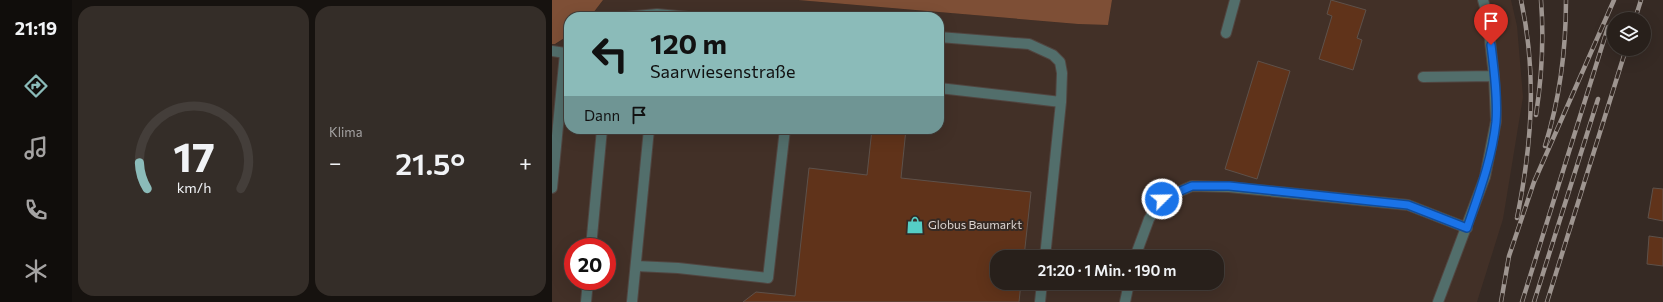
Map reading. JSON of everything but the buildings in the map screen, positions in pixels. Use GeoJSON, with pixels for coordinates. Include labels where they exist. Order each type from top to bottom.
{"type":"FeatureCollection","features":[{"type":"Feature","properties":{"kind":"street"},"geometry":{"type":"LineString","coordinates":[[1226,33],[1235,0]]}},
{"type":"Feature","properties":{"kind":"street"},"geometry":{"type":"LineString","coordinates":[[1438,302],[1485,177],[1496,121],[1494,76],[1487,14],[1483,0]]}},
{"type":"Feature","properties":{"kind":"street"},"geometry":{"type":"LineString","coordinates":[[944,37],[1029,44],[1053,54],[1060,62],[1062,73],[1061,102],[1046,250]]}},
{"type":"Feature","properties":{"kind":"street"},"geometry":{"type":"LineString","coordinates":[[552,51],[564,51]]}},
{"type":"Feature","properties":{"kind":"street"},"geometry":{"type":"LineString","coordinates":[[1423,77],[1494,76]]}},
{"type":"Feature","properties":{"kind":"street"},"geometry":{"type":"LineString","coordinates":[[552,188],[564,78]]}},
{"type":"Feature","properties":{"kind":"street"},"geometry":{"type":"LineString","coordinates":[[944,89],[1061,102]]}},
{"type":"Feature","properties":{"kind":"street"},"geometry":{"type":"LineString","coordinates":[[592,238],[602,134]]}},
{"type":"Feature","properties":{"kind":"street"},"geometry":{"type":"LineString","coordinates":[[632,302],[648,134]]}},
{"type":"Feature","properties":{"kind":"street"},"geometry":{"type":"LineString","coordinates":[[636,266],[678,268],[768,278],[784,134]]}},
{"type":"Feature","properties":{"kind":"street"},"geometry":{"type":"LineString","coordinates":[[1138,250],[1149,219],[1162,199],[1192,186],[1229,186],[1408,205],[1467,228]]}},
{"type":"Feature","properties":{"kind":"street"},"geometry":{"type":"LineString","coordinates":[[586,302],[587,290]]}},
{"type":"Feature","properties":{"kind":"street"},"geometry":{"type":"LineString","coordinates":[[1040,302],[1041,290]]}},
{"type":"Feature","properties":{"kind":"street"},"geometry":{"type":"LineString","coordinates":[[1125,302],[1128,290]]}},
{"type":"Feature","properties":{"kind":"shaded area"},"geometry":{"type":"Polygon","coordinates":[[[552,0],[603,0],[594,12],[564,12],[564,38],[555,44],[552,44],[552,0]]]}},
{"type":"Feature","properties":{"kind":"shaded area"},"geometry":{"type":"Polygon","coordinates":[[[603,0],[798,0],[938,12],[594,12],[603,0]]]}},
{"type":"Feature","properties":{"kind":"shaded area"},"geometry":{"type":"Polygon","coordinates":[[[798,0],[1112,0],[1108,25],[1078,24],[798,0]]]}},
{"type":"Feature","properties":{"kind":"shaded area"},"geometry":{"type":"Polygon","coordinates":[[[1112,0],[1511,0],[1517,26],[1523,97],[1503,219],[1477,302],[552,302],[552,44],[556,44],[564,38],[564,134],[944,134],[944,13],[1078,24],[1108,25],[1112,0]]]}},
{"type":"Feature","properties":{"kind":"railway"},"geometry":{"type":"LineString","coordinates":[[1517,218],[1526,163],[1531,109],[1529,55],[1521,0]]}},
{"type":"Feature","properties":{"kind":"railway"},"geometry":{"type":"LineString","coordinates":[[1536,115],[1542,58],[1541,0]]}},
{"type":"Feature","properties":{"kind":"railway"},"geometry":{"type":"LineString","coordinates":[[1545,146],[1555,110],[1561,73],[1565,37],[1566,0]]}},
{"type":"Feature","properties":{"kind":"railway"},"geometry":{"type":"LineString","coordinates":[[1501,302],[1509,256],[1534,182],[1614,0]]}},
{"type":"Feature","properties":{"kind":"railway"},"geometry":{"type":"LineString","coordinates":[[1637,12],[1641,0]]}},
{"type":"Feature","properties":{"kind":"railway"},"geometry":{"type":"LineString","coordinates":[[1522,302],[1607,30]]}},
{"type":"Feature","properties":{"kind":"railway"},"geometry":{"type":"LineString","coordinates":[[1547,302],[1624,56]]}},
{"type":"Feature","properties":{"kind":"railway"},"geometry":{"type":"LineString","coordinates":[[1534,302],[1598,99]]}},
{"type":"Feature","properties":{"kind":"place","name":"Globus Baumarkt"},"geometry":{"type":"Point","coordinates":[915,225]}},
{"type":"Feature","properties":{"kind":"route"},"geometry":{"type":"LineString","coordinates":[[1162,199],[1192,186],[1229,186],[1408,205],[1467,228],[1485,177],[1496,121],[1491,45]]}}]}
